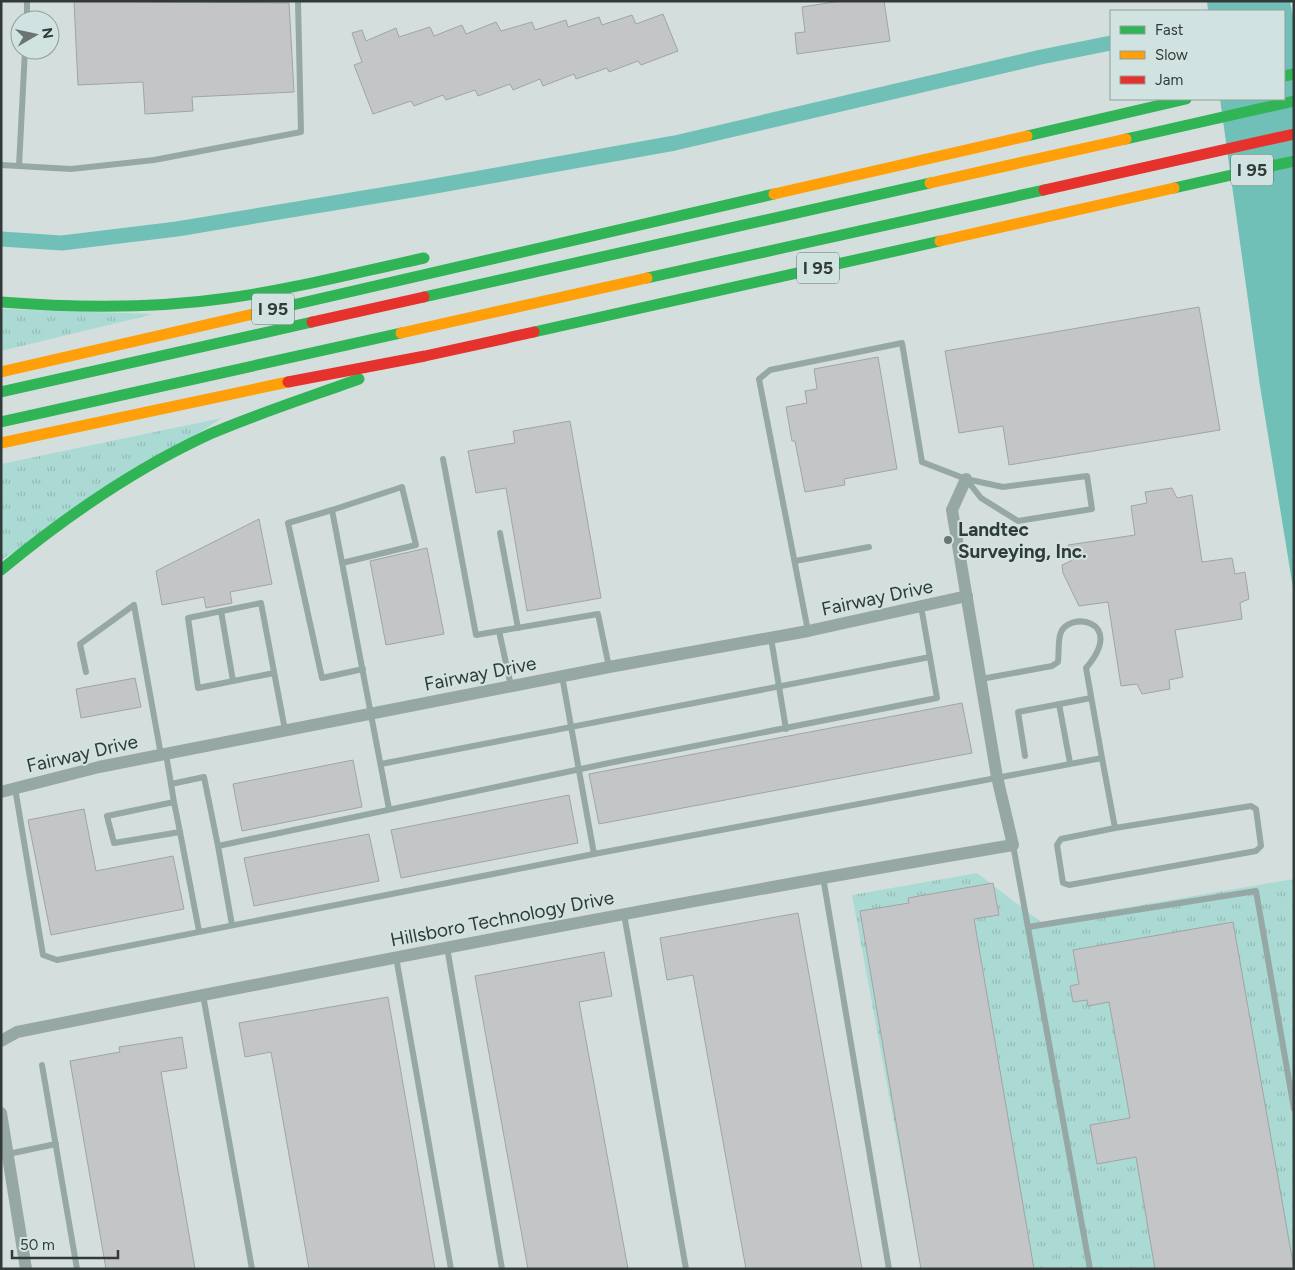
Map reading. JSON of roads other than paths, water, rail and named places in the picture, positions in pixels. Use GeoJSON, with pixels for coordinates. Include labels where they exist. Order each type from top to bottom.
{"type":"FeatureCollection","features":[{"type":"Feature","properties":{"kind":"highway","name":"I 95"},"geometry":{"type":"LineString","coordinates":[[1,372],[1182,100]]}},
{"type":"Feature","properties":{"kind":"highway"},"geometry":{"type":"LineString","coordinates":[[1,392],[1200,124],[1294,101]]}},
{"type":"Feature","properties":{"kind":"highway"},"geometry":{"type":"LineString","coordinates":[[1,422],[1294,134]]}},
{"type":"Feature","properties":{"kind":"highway","name":"I 95"},"geometry":{"type":"LineString","coordinates":[[1,443],[321,375],[425,356],[1294,161]]}},
{"type":"Feature","properties":{"kind":"highway"},"geometry":{"type":"LineString","coordinates":[[475,251],[544,247]]}},
{"type":"Feature","properties":{"kind":"highway"},"geometry":{"type":"LineString","coordinates":[[1,302],[100,307],[210,301],[290,288],[436,255]]}},
{"type":"Feature","properties":{"kind":"highway"},"geometry":{"type":"LineString","coordinates":[[1,570],[88,503],[178,450],[264,412],[425,356]]}},
{"type":"Feature","properties":{"kind":"street"},"geometry":{"type":"LineString","coordinates":[[966,479],[952,510],[997,777],[1013,845]]}},
{"type":"Feature","properties":{"kind":"street","name":"Fairway Drive"},"geometry":{"type":"LineString","coordinates":[[1,792],[99,767],[163,754],[609,667],[808,631],[967,596]]}},
{"type":"Feature","properties":{"kind":"street","name":"Hillsboro Technology Drive"},"geometry":{"type":"LineString","coordinates":[[1,1041],[17,1032],[396,957],[823,877],[1013,845]]}},
{"type":"Feature","properties":{"kind":"street"},"geometry":{"type":"LineString","coordinates":[[1,1113],[26,1269]]}},
{"type":"Feature","properties":{"kind":"lane"},"geometry":{"type":"LineString","coordinates":[[1,165],[71,168],[154,160],[301,132],[298,1]]}},
{"type":"Feature","properties":{"kind":"lane"},"geometry":{"type":"LineString","coordinates":[[19,166],[24,60]]}},
{"type":"Feature","properties":{"kind":"lane"},"geometry":{"type":"LineString","coordinates":[[808,631],[759,379],[770,370],[902,343],[922,462],[966,479],[1003,487],[1087,476],[1092,509],[1018,521],[982,498],[966,479]]}},
{"type":"Feature","properties":{"kind":"lane"},"geometry":{"type":"LineString","coordinates":[[443,459],[476,635],[598,614],[609,667]]}},
{"type":"Feature","properties":{"kind":"lane"},"geometry":{"type":"LineString","coordinates":[[342,562],[416,546],[402,487],[288,523],[322,678],[363,669]]}},
{"type":"Feature","properties":{"kind":"lane"},"geometry":{"type":"LineString","coordinates":[[332,510],[389,810]]}},
{"type":"Feature","properties":{"kind":"lane"},"geometry":{"type":"LineString","coordinates":[[500,533],[518,628]]}},
{"type":"Feature","properties":{"kind":"lane"},"geometry":{"type":"LineString","coordinates":[[795,561],[869,547]]}},
{"type":"Feature","properties":{"kind":"lane"},"geometry":{"type":"LineString","coordinates":[[274,673],[198,688],[188,618],[261,603],[285,730]]}},
{"type":"Feature","properties":{"kind":"lane"},"geometry":{"type":"LineString","coordinates":[[86,672],[80,644],[134,604],[199,931]]}},
{"type":"Feature","properties":{"kind":"lane"},"geometry":{"type":"LineString","coordinates":[[218,846],[579,769],[937,698],[921,606]]}},
{"type":"Feature","properties":{"kind":"lane"},"geometry":{"type":"LineString","coordinates":[[221,612],[233,681]]}},
{"type":"Feature","properties":{"kind":"lane"},"geometry":{"type":"LineString","coordinates":[[981,679],[1052,666],[1058,662],[1060,635],[1064,627],[1073,622],[1085,622],[1094,626],[1099,633],[1102,643],[1098,654],[1086,668],[1115,828]]}},
{"type":"Feature","properties":{"kind":"lane"},"geometry":{"type":"LineString","coordinates":[[499,631],[511,686]]}},
{"type":"Feature","properties":{"kind":"lane"},"geometry":{"type":"LineString","coordinates":[[771,638],[786,729]]}},
{"type":"Feature","properties":{"kind":"lane"},"geometry":{"type":"LineString","coordinates":[[381,764],[930,657]]}},
{"type":"Feature","properties":{"kind":"lane"},"geometry":{"type":"LineString","coordinates":[[562,676],[594,854]]}},
{"type":"Feature","properties":{"kind":"lane"},"geometry":{"type":"LineString","coordinates":[[1025,756],[1018,712],[1091,698]]}},
{"type":"Feature","properties":{"kind":"lane"},"geometry":{"type":"LineString","coordinates":[[1059,704],[1070,763]]}},
{"type":"Feature","properties":{"kind":"lane"},"geometry":{"type":"LineString","coordinates":[[15,788],[44,955],[57,960],[594,854],[1102,758]]}},
{"type":"Feature","properties":{"kind":"lane"},"geometry":{"type":"LineString","coordinates":[[171,784],[204,777],[232,924]]}},
{"type":"Feature","properties":{"kind":"lane"},"geometry":{"type":"LineString","coordinates":[[174,802],[107,816],[114,843],[180,832]]}},
{"type":"Feature","properties":{"kind":"lane"},"geometry":{"type":"LineString","coordinates":[[1251,806],[1256,808],[1261,846],[1256,850],[1069,885],[1063,883],[1057,845],[1061,839],[1115,828],[1251,806]]}},
{"type":"Feature","properties":{"kind":"lane"},"geometry":{"type":"LineString","coordinates":[[1013,845],[1090,1269]]}},
{"type":"Feature","properties":{"kind":"lane"},"geometry":{"type":"LineString","coordinates":[[823,877],[889,1269]]}},
{"type":"Feature","properties":{"kind":"lane"},"geometry":{"type":"LineString","coordinates":[[1028,927],[1256,891],[1294,1109]]}},
{"type":"Feature","properties":{"kind":"lane"},"geometry":{"type":"LineString","coordinates":[[624,914],[686,1269]]}},
{"type":"Feature","properties":{"kind":"lane"},"geometry":{"type":"LineString","coordinates":[[447,948],[502,1269]]}},
{"type":"Feature","properties":{"kind":"lane"},"geometry":{"type":"LineString","coordinates":[[396,957],[451,1269]]}},
{"type":"Feature","properties":{"kind":"lane"},"geometry":{"type":"LineString","coordinates":[[204,995],[252,1269]]}},
{"type":"Feature","properties":{"kind":"lane"},"geometry":{"type":"LineString","coordinates":[[42,1065],[77,1269]]}},
{"type":"Feature","properties":{"kind":"lane"},"geometry":{"type":"LineString","coordinates":[[8,1154],[56,1144]]}},
{"type":"Feature","properties":{"kind":"waterway"},"geometry":{"type":"LineString","coordinates":[[1,239],[62,243],[177,229],[424,188],[675,143],[1041,57],[1110,43]]}},
{"type":"Feature","properties":{"kind":"place","name":"Landtec Surveying, Inc."},"geometry":{"type":"Point","coordinates":[948,540]}}]}
